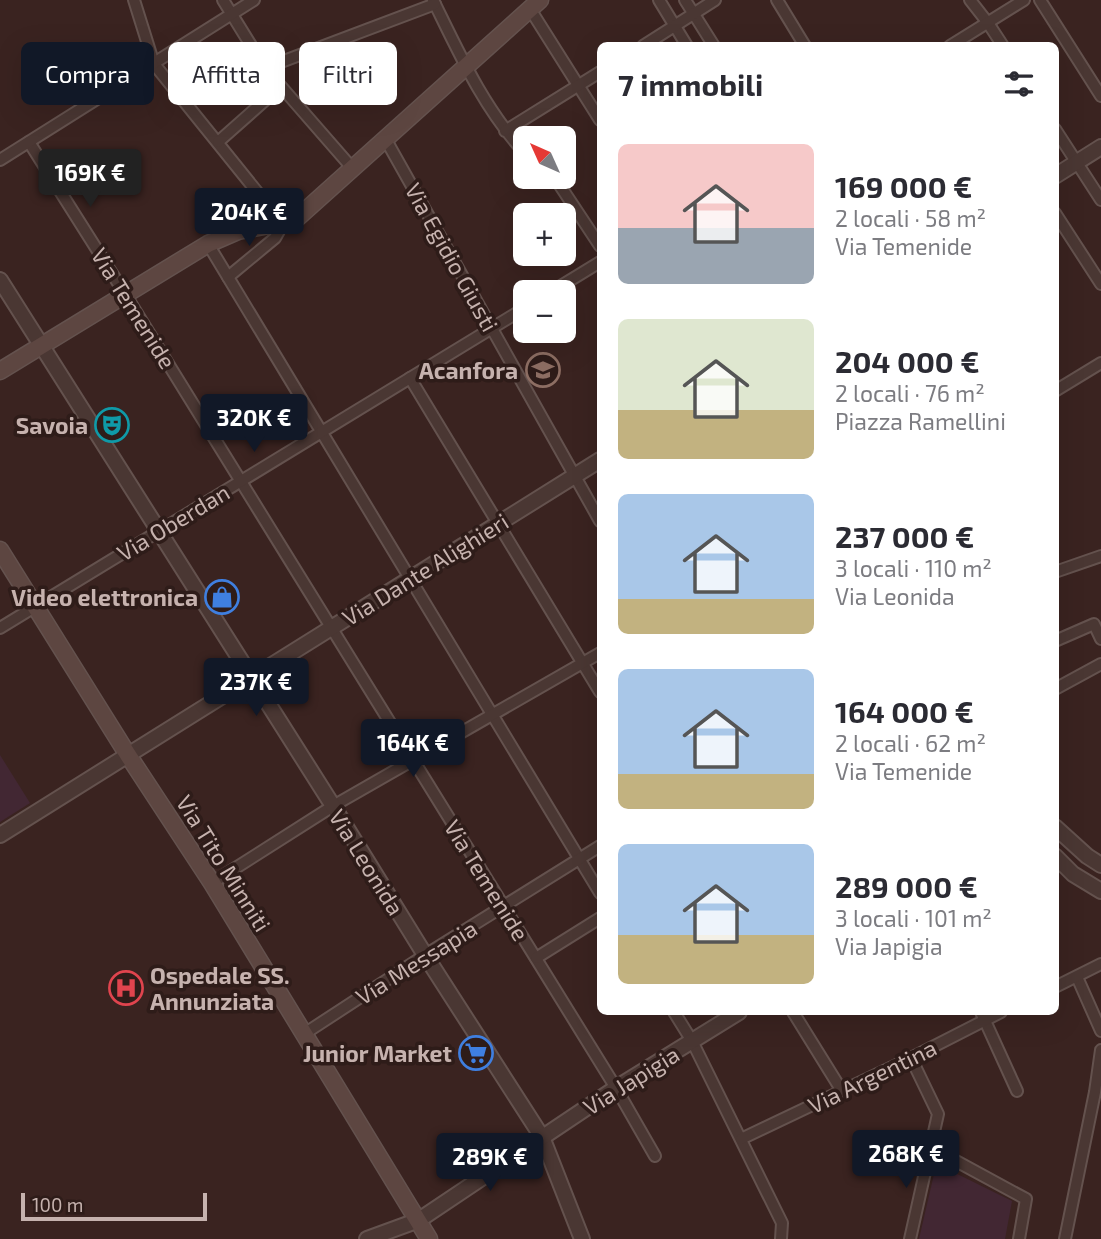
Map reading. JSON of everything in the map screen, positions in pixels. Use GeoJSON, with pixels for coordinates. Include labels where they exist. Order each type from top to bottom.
{"type":"FeatureCollection","features":[{"type":"Feature","properties":{"kind":"main road"},"geometry":{"type":"LineString","coordinates":[[0,371],[208,244],[238,231],[295,220],[535,5]]}},
{"type":"Feature","properties":{"kind":"main road","name":"Via Tito Minniti"},"geometry":{"type":"LineString","coordinates":[[0,550],[128,755],[212,883],[429,1239]]}},
{"type":"Feature","properties":{"kind":"street"},"geometry":{"type":"LineString","coordinates":[[134,0],[147,42]]}},
{"type":"Feature","properties":{"kind":"street"},"geometry":{"type":"LineString","coordinates":[[223,0],[249,42]]}},
{"type":"Feature","properties":{"kind":"street"},"geometry":{"type":"LineString","coordinates":[[168,81],[154,64],[254,0]]}},
{"type":"Feature","properties":{"kind":"street"},"geometry":{"type":"LineString","coordinates":[[659,0],[685,42]]}},
{"type":"Feature","properties":{"kind":"street"},"geometry":{"type":"LineString","coordinates":[[685,0],[712,42]]}},
{"type":"Feature","properties":{"kind":"street"},"geometry":{"type":"LineString","coordinates":[[649,42],[715,0]]}},
{"type":"Feature","properties":{"kind":"street"},"geometry":{"type":"LineString","coordinates":[[777,0],[803,42]]}},
{"type":"Feature","properties":{"kind":"street"},"geometry":{"type":"LineString","coordinates":[[970,0],[1000,42]]}},
{"type":"Feature","properties":{"kind":"street"},"geometry":{"type":"LineString","coordinates":[[957,42],[1024,0]]}},
{"type":"Feature","properties":{"kind":"street"},"geometry":{"type":"LineString","coordinates":[[1041,0],[1101,96]]}},
{"type":"Feature","properties":{"kind":"street"},"geometry":{"type":"LineString","coordinates":[[285,60],[434,2],[466,68],[513,140]]}},
{"type":"Feature","properties":{"kind":"street"},"geometry":{"type":"LineString","coordinates":[[535,5],[578,86],[597,115]]}},
{"type":"Feature","properties":{"kind":"street"},"geometry":{"type":"LineString","coordinates":[[505,131],[597,74]]}},
{"type":"Feature","properties":{"kind":"street"},"geometry":{"type":"LineString","coordinates":[[285,93],[353,169]]}},
{"type":"Feature","properties":{"kind":"street"},"geometry":{"type":"LineString","coordinates":[[0,160],[88,105]]}},
{"type":"Feature","properties":{"kind":"street"},"geometry":{"type":"LineString","coordinates":[[188,105],[283,224],[275,238],[228,277]]}},
{"type":"Feature","properties":{"kind":"street"},"geometry":{"type":"LineString","coordinates":[[218,142],[260,105]]}},
{"type":"Feature","properties":{"kind":"street"},"geometry":{"type":"LineString","coordinates":[[1059,135],[1101,200]]}},
{"type":"Feature","properties":{"kind":"street","name":"Via Egidio Giusti"},"geometry":{"type":"LineString","coordinates":[[386,140],[597,516]]}},
{"type":"Feature","properties":{"kind":"street","name":"Via Temenide"},"geometry":{"type":"LineString","coordinates":[[29,142],[536,958],[655,1156]]}},
{"type":"Feature","properties":{"kind":"street"},"geometry":{"type":"LineString","coordinates":[[1059,173],[1101,147]]}},
{"type":"Feature","properties":{"kind":"street"},"geometry":{"type":"LineString","coordinates":[[562,189],[597,241]]}},
{"type":"Feature","properties":{"kind":"street"},"geometry":{"type":"LineString","coordinates":[[1059,219],[1101,284]]}},
{"type":"Feature","properties":{"kind":"street"},"geometry":{"type":"LineString","coordinates":[[208,244],[597,888]]}},
{"type":"Feature","properties":{"kind":"street"},"geometry":{"type":"LineString","coordinates":[[571,280],[597,264]]}},
{"type":"Feature","properties":{"kind":"street","name":"Via Leonida"},"geometry":{"type":"LineString","coordinates":[[0,280],[542,1137],[582,1239]]}},
{"type":"Feature","properties":{"kind":"street","name":"Via Oberdan"},"geometry":{"type":"LineString","coordinates":[[0,628],[513,315]]}},
{"type":"Feature","properties":{"kind":"street"},"geometry":{"type":"LineString","coordinates":[[1059,389],[1101,363]]}},
{"type":"Feature","properties":{"kind":"street"},"geometry":{"type":"LineString","coordinates":[[410,378],[597,687]]}},
{"type":"Feature","properties":{"kind":"street","name":"Via Dante Alighieri"},"geometry":{"type":"LineString","coordinates":[[0,835],[597,462]]}},
{"type":"Feature","properties":{"kind":"street"},"geometry":{"type":"LineString","coordinates":[[1059,571],[1101,556]]}},
{"type":"Feature","properties":{"kind":"street"},"geometry":{"type":"LineString","coordinates":[[1059,639],[1094,624],[1101,639]]}},
{"type":"Feature","properties":{"kind":"street"},"geometry":{"type":"LineString","coordinates":[[212,883],[333,806],[597,655]]}},
{"type":"Feature","properties":{"kind":"street"},"geometry":{"type":"LineString","coordinates":[[1059,687],[1101,664]]}},
{"type":"Feature","properties":{"kind":"street"},"geometry":{"type":"LineString","coordinates":[[1059,831],[1101,865]]}},
{"type":"Feature","properties":{"kind":"street","name":"Via Messapia"},"geometry":{"type":"LineString","coordinates":[[304,1034],[597,848]]}},
{"type":"Feature","properties":{"kind":"street"},"geometry":{"type":"LineString","coordinates":[[1059,860],[1073,874],[1101,891]]}},
{"type":"Feature","properties":{"kind":"street"},"geometry":{"type":"LineString","coordinates":[[536,958],[597,920]]}},
{"type":"Feature","properties":{"kind":"street"},"geometry":{"type":"LineString","coordinates":[[1059,985],[1101,964]]}},
{"type":"Feature","properties":{"kind":"street"},"geometry":{"type":"LineString","coordinates":[[1077,977],[1101,1031]]}},
{"type":"Feature","properties":{"kind":"street"},"geometry":{"type":"LineString","coordinates":[[676,1015],[692,1041],[782,1223],[781,1239]]}},
{"type":"Feature","properties":{"kind":"street","name":"Via Japigia"},"geometry":{"type":"LineString","coordinates":[[367,1239],[419,1220],[616,1088],[734,1015]]}},
{"type":"Feature","properties":{"kind":"street"},"geometry":{"type":"LineString","coordinates":[[795,1015],[842,1091]]}},
{"type":"Feature","properties":{"kind":"street"},"geometry":{"type":"LineString","coordinates":[[982,1015],[1017,1091]]}},
{"type":"Feature","properties":{"kind":"street","name":"Via Argentina"},"geometry":{"type":"LineString","coordinates":[[741,1139],[911,1058],[982,1015]]}},
{"type":"Feature","properties":{"kind":"street"},"geometry":{"type":"LineString","coordinates":[[1065,1239],[1098,1093],[1101,1051]]}},
{"type":"Feature","properties":{"kind":"street"},"geometry":{"type":"LineString","coordinates":[[910,1239],[938,1114],[911,1058]]}},
{"type":"Feature","properties":{"kind":"street"},"geometry":{"type":"LineString","coordinates":[[932,1147],[1026,1199],[1019,1239]]}},
{"type":"Feature","properties":{"kind":"shaded area"},"geometry":{"type":"Polygon","coordinates":[[[0,755],[30,803],[0,822],[0,755]]]}},
{"type":"Feature","properties":{"kind":"shaded area"},"geometry":{"type":"Polygon","coordinates":[[[939,1165],[1012,1201],[1005,1239],[919,1239],[935,1170],[939,1165]]]}},
{"type":"Feature","properties":{"kind":"place","name":"Acanfora"},"geometry":{"type":"Point","coordinates":[543,370]}},
{"type":"Feature","properties":{"kind":"place","name":"Savoia"},"geometry":{"type":"Point","coordinates":[112,425]}},
{"type":"Feature","properties":{"kind":"place","name":"Video elettronica"},"geometry":{"type":"Point","coordinates":[222,597]}},
{"type":"Feature","properties":{"kind":"place","name":"Ospedale SS. Annunziata"},"geometry":{"type":"Point","coordinates":[126,988]}},
{"type":"Feature","properties":{"kind":"place","name":"Junior Market"},"geometry":{"type":"Point","coordinates":[476,1053]}}]}
